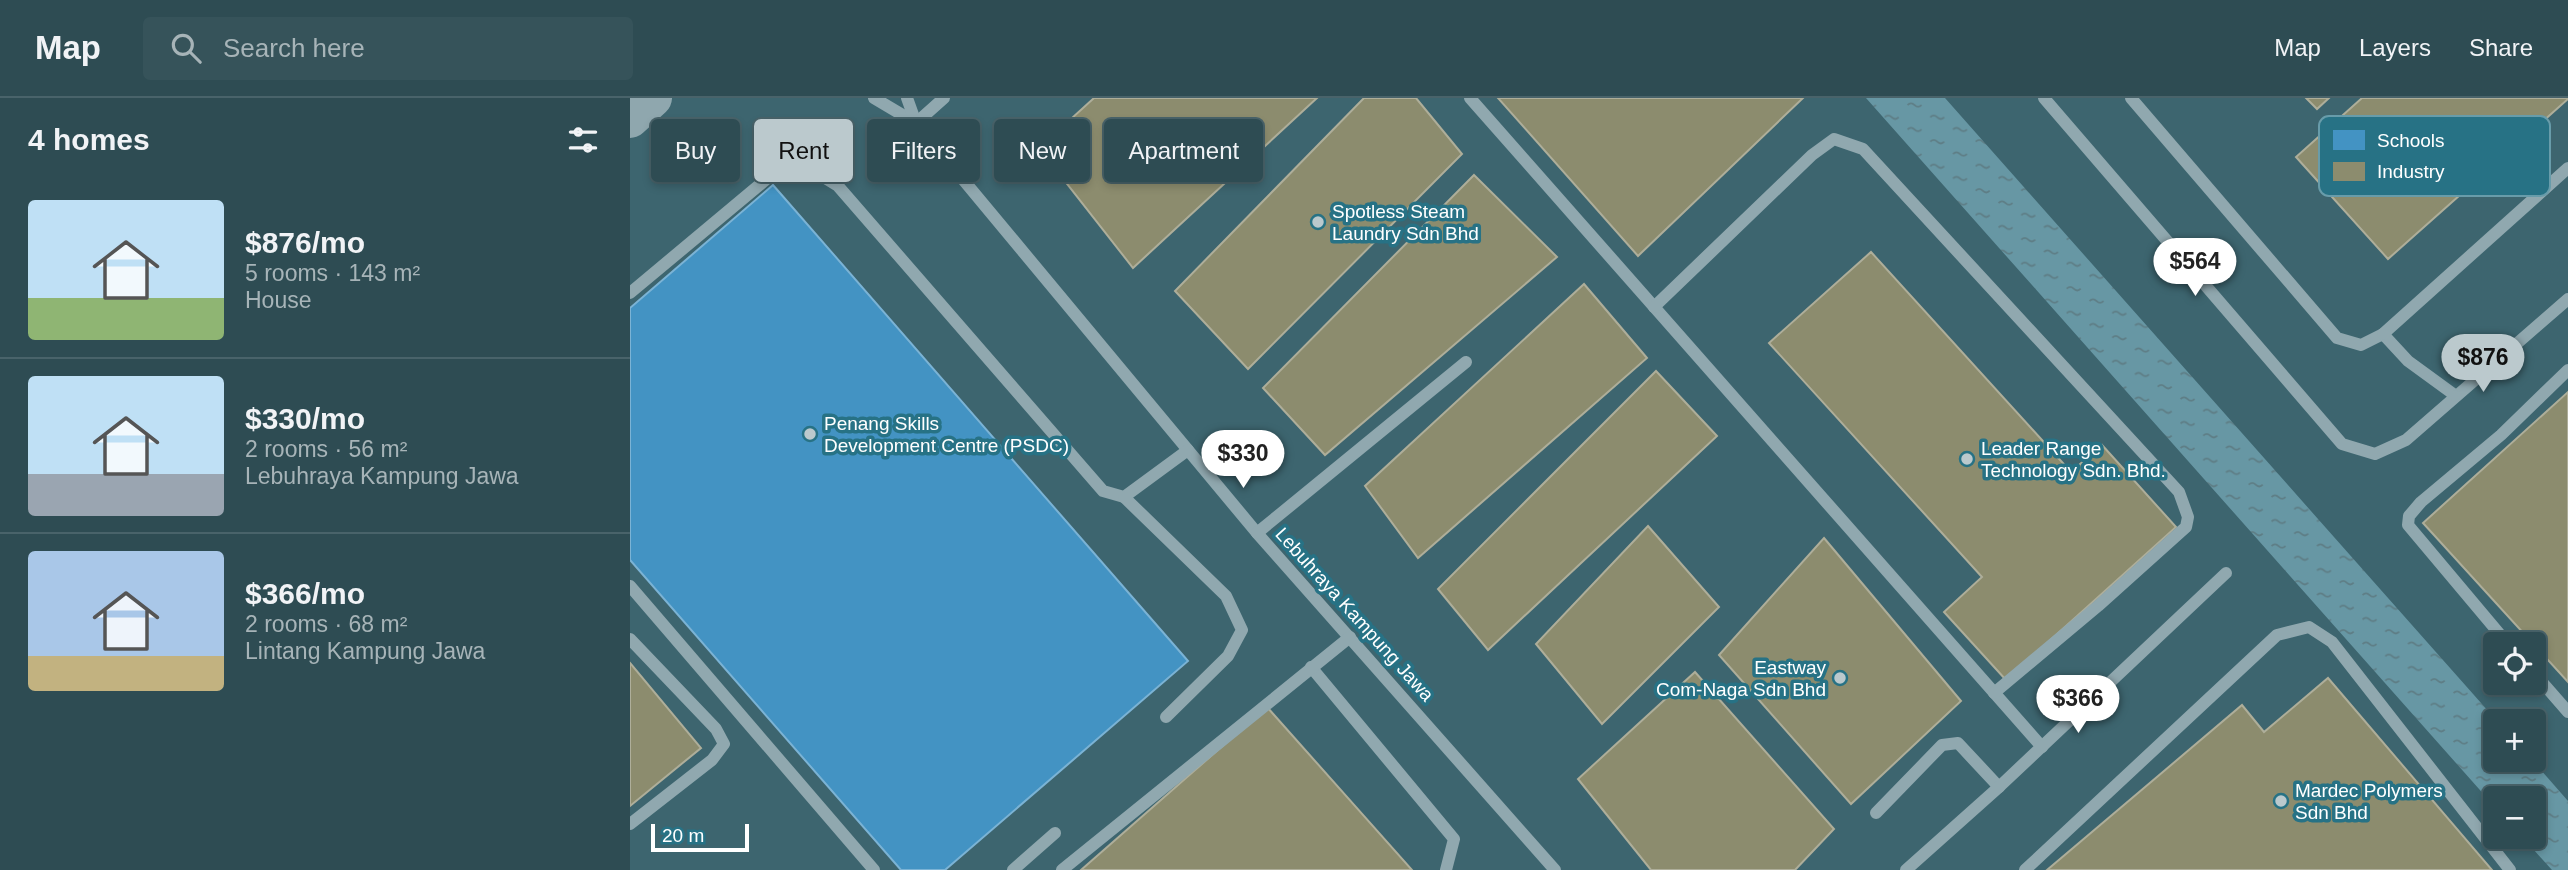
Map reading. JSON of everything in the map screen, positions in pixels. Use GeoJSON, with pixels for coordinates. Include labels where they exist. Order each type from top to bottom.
{"type":"FeatureCollection","features":[{"type":"Feature","properties":{"kind":"highway"},"geometry":{"type":"LineString","coordinates":[[630,119],[653,98]]}},
{"type":"Feature","properties":{"kind":"street","name":"Lebuhraya Kampung Jawa"},"geometry":{"type":"LineString","coordinates":[[874,98],[909,119]]}},
{"type":"Feature","properties":{"kind":"street","name":"Lebuhraya Kampung Jawa"},"geometry":{"type":"LineString","coordinates":[[907,98],[915,119]]}},
{"type":"Feature","properties":{"kind":"street"},"geometry":{"type":"LineString","coordinates":[[920,119],[944,98]]}},
{"type":"Feature","properties":{"kind":"street"},"geometry":{"type":"LineString","coordinates":[[1470,98],[2042,747]]}},
{"type":"Feature","properties":{"kind":"street"},"geometry":{"type":"LineString","coordinates":[[2044,98],[2342,444],[2375,454],[2406,440],[2568,299]]}},
{"type":"Feature","properties":{"kind":"street"},"geometry":{"type":"LineString","coordinates":[[2131,98],[2337,338],[2361,345],[2383,334],[2537,196]]}},
{"type":"Feature","properties":{"kind":"street"},"geometry":{"type":"LineString","coordinates":[[1654,307],[1812,155],[1834,139],[1863,149],[2179,492],[2188,517],[2186,527],[2098,606],[1994,693]]}},
{"type":"Feature","properties":{"kind":"street"},"geometry":{"type":"LineString","coordinates":[[2550,184],[2568,168]]}},
{"type":"Feature","properties":{"kind":"street"},"geometry":{"type":"LineString","coordinates":[[630,293],[775,172],[812,170],[838,186],[1103,491],[1124,497],[1226,596],[1242,630],[1228,656],[1166,718]]}},
{"type":"Feature","properties":{"kind":"street","name":"Lebuhraya Kampung Jawa"},"geometry":{"type":"LineString","coordinates":[[965,182],[1257,533],[1555,870]]}},
{"type":"Feature","properties":{"kind":"street"},"geometry":{"type":"LineString","coordinates":[[2383,334],[2408,361],[2456,396]]}},
{"type":"Feature","properties":{"kind":"street"},"geometry":{"type":"LineString","coordinates":[[1257,533],[1465,362]]}},
{"type":"Feature","properties":{"kind":"street"},"geometry":{"type":"LineString","coordinates":[[2498,632],[2408,525],[2409,516],[2421,502],[2501,435],[2568,370]]}},
{"type":"Feature","properties":{"kind":"street"},"geometry":{"type":"LineString","coordinates":[[1124,497],[1188,450]]}},
{"type":"Feature","properties":{"kind":"street"},"geometry":{"type":"LineString","coordinates":[[1906,870],[1999,787],[2226,573]]}},
{"type":"Feature","properties":{"kind":"street"},"geometry":{"type":"LineString","coordinates":[[630,586],[874,870]]}},
{"type":"Feature","properties":{"kind":"street"},"geometry":{"type":"LineString","coordinates":[[2025,870],[2277,635],[2309,627],[2332,642],[2510,870]]}},
{"type":"Feature","properties":{"kind":"street"},"geometry":{"type":"LineString","coordinates":[[1062,870],[1350,637]]}},
{"type":"Feature","properties":{"kind":"street"},"geometry":{"type":"LineString","coordinates":[[630,639],[716,729],[724,744],[712,760],[630,824]]}},
{"type":"Feature","properties":{"kind":"street"},"geometry":{"type":"LineString","coordinates":[[1311,667],[1454,839],[1446,870]]}},
{"type":"Feature","properties":{"kind":"street"},"geometry":{"type":"LineString","coordinates":[[2546,687],[2568,712]]}},
{"type":"Feature","properties":{"kind":"street"},"geometry":{"type":"LineString","coordinates":[[1876,813],[1942,745],[1958,743],[1999,787]]}},
{"type":"Feature","properties":{"kind":"street"},"geometry":{"type":"LineString","coordinates":[[1013,870],[1055,833]]}},
{"type":"Feature","properties":{"kind":"water"},"geometry":{"type":"Polygon","coordinates":[[[1866,98],[1945,98],[2486,709],[2483,709],[2483,772],[2543,772],[2568,801],[2568,870],[2552,870],[2533,849],[2546,849],[2546,786],[2483,786],[2483,793],[1866,98]]]}},
{"type":"Feature","properties":{"kind":"building: Schools","name":"Penang Skills Development Centre (PSDC)"},"geometry":{"type":"Polygon","coordinates":[[[773,185],[1188,661],[945,870],[901,870],[630,560],[630,308],[773,185]]]}},
{"type":"Feature","properties":{"kind":"building: Industry"},"geometry":{"type":"Polygon","coordinates":[[[1094,98],[1317,98],[1263,148],[1263,119],[1104,119],[1104,182],[1226,182],[1133,268],[1066,182],[1090,182],[1090,119],[1071,119],[1094,98]]]}},
{"type":"Feature","properties":{"kind":"building: Industry","name":"Spotless Steam Laundry Sdn Bhd"},"geometry":{"type":"Polygon","coordinates":[[[1364,98],[1416,98],[1462,154],[1248,369],[1175,291],[1364,98]]]}},
{"type":"Feature","properties":{"kind":"building: Industry"},"geometry":{"type":"Polygon","coordinates":[[[1498,98],[1803,98],[1638,256],[1498,98]]]}},
{"type":"Feature","properties":{"kind":"building: Industry"},"geometry":{"type":"Polygon","coordinates":[[[2306,98],[2329,98],[2317,109],[2306,98]]]}},
{"type":"Feature","properties":{"kind":"building: Industry"},"geometry":{"type":"Polygon","coordinates":[[[2362,98],[2568,98],[2549,116],[2342,116],[2362,98]]]}},
{"type":"Feature","properties":{"kind":"building: Industry"},"geometry":{"type":"Polygon","coordinates":[[[2319,136],[2319,182],[2296,157],[2319,136]]]}},
{"type":"Feature","properties":{"kind":"building: Industry"},"geometry":{"type":"Polygon","coordinates":[[[1474,175],[1557,257],[1325,455],[1263,388],[1474,175]]]}},
{"type":"Feature","properties":{"kind":"building: Industry"},"geometry":{"type":"Polygon","coordinates":[[[2331,196],[2459,196],[2388,259],[2331,196]]]}},
{"type":"Feature","properties":{"kind":"building: Industry","name":"Leader Range Technology Sdn. Bhd."},"geometry":{"type":"Polygon","coordinates":[[[1871,252],[2071,472],[2102,445],[2176,527],[2006,680],[1944,612],[1982,577],[1769,343],[1871,252]]]}},
{"type":"Feature","properties":{"kind":"building: Industry"},"geometry":{"type":"Polygon","coordinates":[[[1584,284],[1647,358],[1418,558],[1365,486],[1584,284]]]}},
{"type":"Feature","properties":{"kind":"building: Industry"},"geometry":{"type":"Polygon","coordinates":[[[1656,371],[1717,436],[1488,650],[1438,589],[1656,371]]]}},
{"type":"Feature","properties":{"kind":"building: Industry"},"geometry":{"type":"Polygon","coordinates":[[[2568,392],[2568,682],[2546,658],[2546,632],[2522,632],[2423,523],[2568,392]]]}},
{"type":"Feature","properties":{"kind":"building: Industry"},"geometry":{"type":"Polygon","coordinates":[[[1648,526],[1719,607],[1602,724],[1536,644],[1648,526]]]}},
{"type":"Feature","properties":{"kind":"building: Industry","name":"Eastway Com-Naga Sdn Bhd"},"geometry":{"type":"Polygon","coordinates":[[[1824,538],[1961,701],[1851,804],[1719,655],[1824,538]]]}},
{"type":"Feature","properties":{"kind":"building: Industry"},"geometry":{"type":"Polygon","coordinates":[[[630,663],[701,748],[630,806],[630,663]]]}},
{"type":"Feature","properties":{"kind":"building: Industry"},"geometry":{"type":"Polygon","coordinates":[[[1695,672],[1834,829],[1795,870],[1651,870],[1578,779],[1695,672]]]}},
{"type":"Feature","properties":{"kind":"building: Industry","name":"Mardec Polymers Sdn Bhd"},"geometry":{"type":"Polygon","coordinates":[[[2328,678],[2492,870],[2047,870],[2242,705],[2264,732],[2328,678]]]}},
{"type":"Feature","properties":{"kind":"building: Industry"},"geometry":{"type":"Polygon","coordinates":[[[1267,707],[1412,870],[1081,870],[1267,707]]]}},
{"type":"Feature","properties":{"kind":"place","name":"Spotless Steam Laundry Sdn Bhd"},"geometry":{"type":"Point","coordinates":[1318,222]}},
{"type":"Feature","properties":{"kind":"place","name":"Penang Skills Development Centre (PSDC)"},"geometry":{"type":"Point","coordinates":[810,434]}},
{"type":"Feature","properties":{"kind":"place","name":"Leader Range Technology Sdn. Bhd."},"geometry":{"type":"Point","coordinates":[1967,459]}},
{"type":"Feature","properties":{"kind":"place","name":"Eastway Com-Naga Sdn Bhd"},"geometry":{"type":"Point","coordinates":[1840,678]}},
{"type":"Feature","properties":{"kind":"place","name":"Mardec Polymers Sdn Bhd"},"geometry":{"type":"Point","coordinates":[2281,801]}}]}
